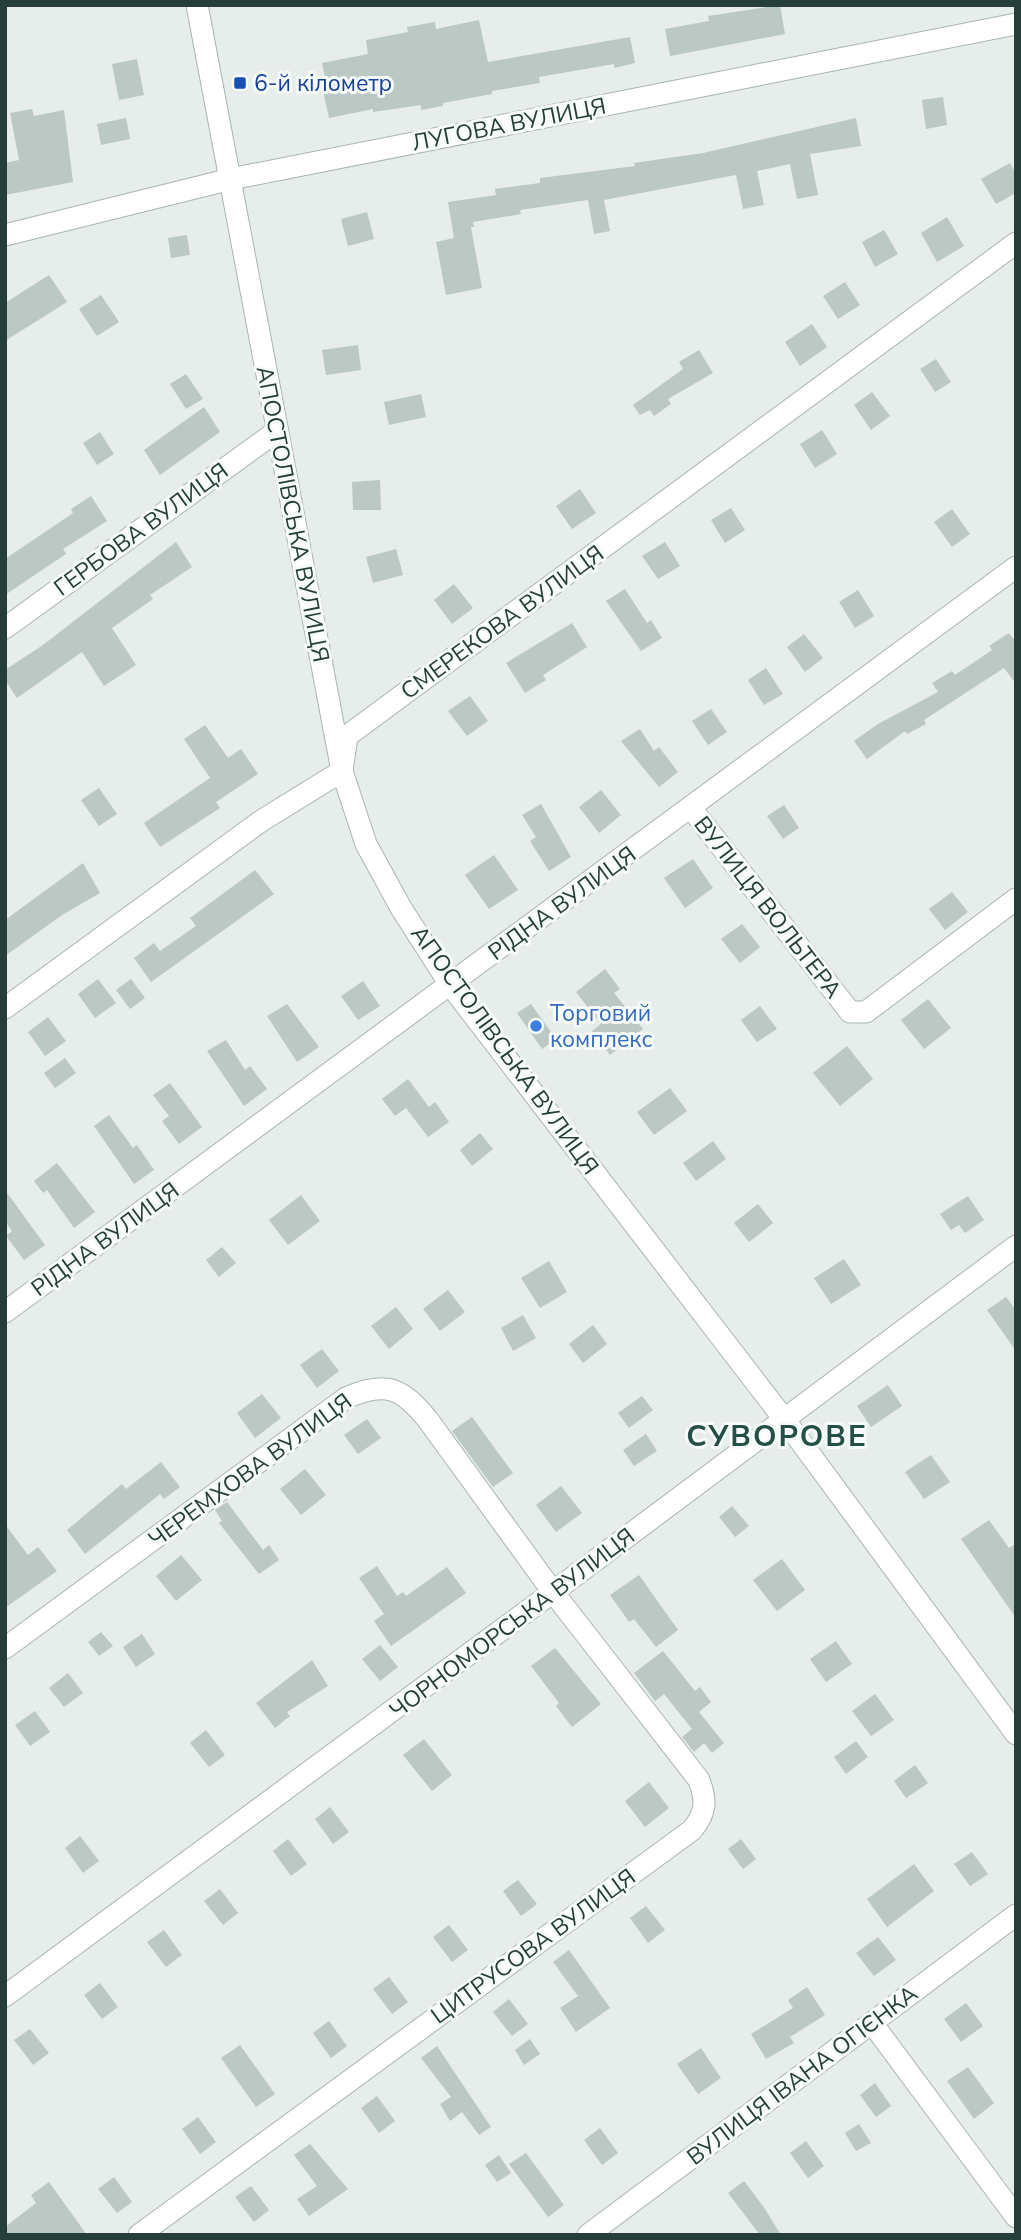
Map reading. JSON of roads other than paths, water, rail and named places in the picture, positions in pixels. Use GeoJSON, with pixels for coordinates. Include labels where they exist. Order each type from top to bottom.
{"type":"FeatureCollection","features":[{"type":"Feature","properties":{"kind":"street","name":"АПОСТОЛІВСЬКА ВУЛИЦЯ"},"geometry":{"type":"LineString","coordinates":[[197,5],[342,771],[366,844],[401,908],[450,985],[784,1419],[1016,1734]]}},
{"type":"Feature","properties":{"kind":"street","name":"ЛУГОВА ВУЛИЦЯ"},"geometry":{"type":"LineString","coordinates":[[5,235],[232,179],[1016,24]]}},
{"type":"Feature","properties":{"kind":"street"},"geometry":{"type":"LineString","coordinates":[[5,247],[27,231]]}},
{"type":"Feature","properties":{"kind":"street","name":"СМЕРЕКОВА ВУЛИЦЯ"},"geometry":{"type":"LineString","coordinates":[[342,771],[347,736],[1016,243]]}},
{"type":"Feature","properties":{"kind":"street","name":"ГЕРБОВА ВУЛИЦЯ"},"geometry":{"type":"LineString","coordinates":[[5,628],[277,431]]}},
{"type":"Feature","properties":{"kind":"street","name":"РІДНА ВУЛИЦЯ"},"geometry":{"type":"LineString","coordinates":[[5,1312],[1016,567]]}},
{"type":"Feature","properties":{"kind":"street"},"geometry":{"type":"LineString","coordinates":[[5,1008],[261,821],[342,771]]}},
{"type":"Feature","properties":{"kind":"street","name":"ВУЛИЦЯ ВОЛЬТЕРА"},"geometry":{"type":"LineString","coordinates":[[691,808],[850,1012],[866,1012],[1016,899]]}},
{"type":"Feature","properties":{"kind":"street","name":"ЧОРНОМОРСЬКА ВУЛИЦЯ"},"geometry":{"type":"LineString","coordinates":[[5,1996],[1014,1251]]}},
{"type":"Feature","properties":{"kind":"street","name":"ЧЕРЕМХОВА ВУЛИЦЯ"},"geometry":{"type":"LineString","coordinates":[[5,1648],[346,1398],[369,1389],[391,1389],[411,1401],[554,1592]]}},
{"type":"Feature","properties":{"kind":"street","name":"ЦИТРУСОВА ВУЛИЦЯ"},"geometry":{"type":"LineString","coordinates":[[139,2235],[692,1830],[702,1817],[705,1804],[699,1780],[554,1592]]}},
{"type":"Feature","properties":{"kind":"street","name":"ВУЛИЦЯ ІВАНА ОГІЄНКА"},"geometry":{"type":"LineString","coordinates":[[588,2235],[1016,1915]]}},
{"type":"Feature","properties":{"kind":"street"},"geometry":{"type":"LineString","coordinates":[[872,2023],[1016,2217]]}},
{"type":"Feature","properties":{"kind":"place","name":"6-й кілометр"},"geometry":{"type":"Point","coordinates":[240,83]}},
{"type":"Feature","properties":{"kind":"place","name":"Торговий комплекс"},"geometry":{"type":"Point","coordinates":[536,1026]}},
{"type":"Feature","properties":{"kind":"district","name":"СУВОРОВЕ"},"geometry":{"type":"Point","coordinates":[777,1436]}}]}
